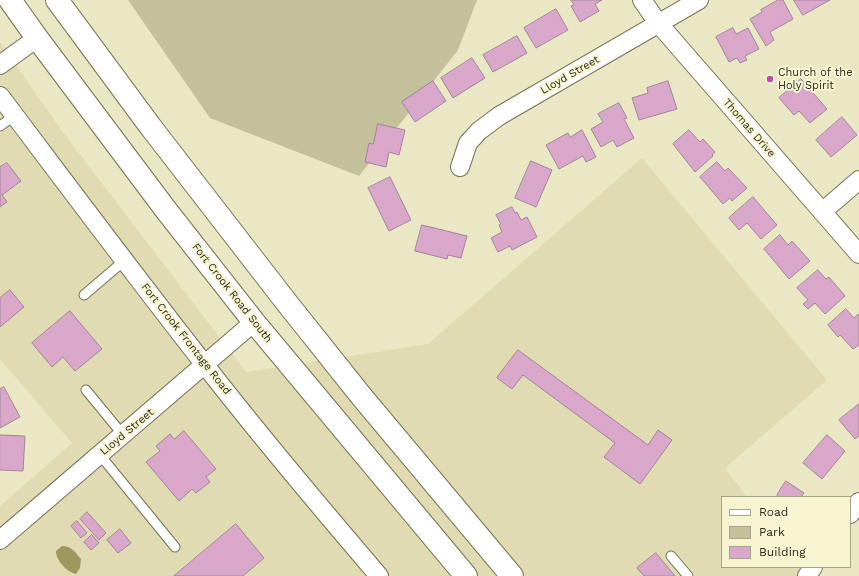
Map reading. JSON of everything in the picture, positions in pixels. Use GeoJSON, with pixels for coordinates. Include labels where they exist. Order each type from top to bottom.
{"type":"FeatureCollection","features":[{"type":"Feature","properties":{"kind":"main road","name":"Fort Crook Road South"},"geometry":{"type":"LineString","coordinates":[[10,0],[166,210],[254,322],[466,576]]}},
{"type":"Feature","properties":{"kind":"main road"},"geometry":{"type":"LineString","coordinates":[[57,0],[150,126],[287,303],[362,397],[512,576]]}},
{"type":"Feature","properties":{"kind":"street","name":"Thomas Drive"},"geometry":{"type":"LineString","coordinates":[[642,0],[658,24],[859,254]]}},
{"type":"Feature","properties":{"kind":"street","name":"Lloyd Street"},"geometry":{"type":"LineString","coordinates":[[460,167],[468,143],[479,130],[499,116],[699,0]]}},
{"type":"Feature","properties":{"kind":"street"},"geometry":{"type":"LineString","coordinates":[[0,65],[37,38]]}},
{"type":"Feature","properties":{"kind":"street","name":"Fort Crook Frontage Road"},"geometry":{"type":"LineString","coordinates":[[0,96],[205,366],[280,459],[380,576]]}},
{"type":"Feature","properties":{"kind":"street"},"geometry":{"type":"LineString","coordinates":[[822,212],[859,180]]}},
{"type":"Feature","properties":{"kind":"street","name":"Lloyd Street"},"geometry":{"type":"LineString","coordinates":[[0,540],[205,366],[254,322]]}},
{"type":"Feature","properties":{"kind":"street"},"geometry":{"type":"LineString","coordinates":[[851,513],[859,502]]}},
{"type":"Feature","properties":{"kind":"lane"},"geometry":{"type":"LineString","coordinates":[[0,126],[15,115]]}},
{"type":"Feature","properties":{"kind":"lane"},"geometry":{"type":"LineString","coordinates":[[84,295],[125,260]]}},
{"type":"Feature","properties":{"kind":"lane"},"geometry":{"type":"LineString","coordinates":[[86,390],[124,435]]}},
{"type":"Feature","properties":{"kind":"lane"},"geometry":{"type":"LineString","coordinates":[[100,454],[175,547]]}},
{"type":"Feature","properties":{"kind":"lane"},"geometry":{"type":"LineString","coordinates":[[671,556],[688,576]]}},
{"type":"Feature","properties":{"kind":"shaded area"},"geometry":{"type":"Polygon","coordinates":[[[0,42],[62,131],[246,372],[428,344],[642,158],[827,380],[725,468],[746,496],[721,496],[721,568],[801,568],[805,576],[0,576],[0,506],[72,443],[0,359],[0,42]]]}},
{"type":"Feature","properties":{"kind":"shaded area"},"geometry":{"type":"Polygon","coordinates":[[[62,546],[71,548],[81,559],[80,568],[76,574],[66,568],[56,555],[56,551],[62,546]]]}},
{"type":"Feature","properties":{"kind":"green space"},"geometry":{"type":"Polygon","coordinates":[[[128,0],[477,0],[458,50],[359,176],[210,118],[128,0]]]}},
{"type":"Feature","properties":{"kind":"building"},"geometry":{"type":"Polygon","coordinates":[[[571,0],[602,0],[595,4],[599,11],[580,22],[571,6],[574,5],[571,0]]]}},
{"type":"Feature","properties":{"kind":"building"},"geometry":{"type":"Polygon","coordinates":[[[778,0],[783,0],[793,19],[770,32],[774,40],[766,46],[750,19],[762,12],[761,10],[778,0]]]}},
{"type":"Feature","properties":{"kind":"building"},"geometry":{"type":"Polygon","coordinates":[[[794,0],[830,0],[803,15],[794,0]]]}},
{"type":"Feature","properties":{"kind":"building"},"geometry":{"type":"Polygon","coordinates":[[[556,9],[568,30],[536,48],[524,28],[556,9]]]}},
{"type":"Feature","properties":{"kind":"building"},"geometry":{"type":"Polygon","coordinates":[[[733,28],[736,34],[748,28],[759,49],[745,56],[747,60],[740,63],[737,58],[729,62],[716,37],[733,28]]]}},
{"type":"Feature","properties":{"kind":"building"},"geometry":{"type":"Polygon","coordinates":[[[517,36],[527,53],[493,72],[483,55],[517,36]]]}},
{"type":"Feature","properties":{"kind":"building"},"geometry":{"type":"Polygon","coordinates":[[[472,58],[485,78],[453,98],[441,78],[472,58]]]}},
{"type":"Feature","properties":{"kind":"building"},"geometry":{"type":"Polygon","coordinates":[[[801,79],[827,109],[810,123],[799,111],[794,115],[779,98],[801,79]]]}},
{"type":"Feature","properties":{"kind":"building"},"geometry":{"type":"Polygon","coordinates":[[[433,81],[446,101],[415,122],[402,102],[433,81]]]}},
{"type":"Feature","properties":{"kind":"building"},"geometry":{"type":"Polygon","coordinates":[[[668,81],[677,109],[639,120],[632,98],[648,93],[647,88],[668,81]]]}},
{"type":"Feature","properties":{"kind":"building"},"geometry":{"type":"Polygon","coordinates":[[[619,103],[627,118],[624,119],[634,138],[617,147],[613,140],[601,147],[591,129],[603,122],[598,114],[619,103]]]}},
{"type":"Feature","properties":{"kind":"building"},"geometry":{"type":"Polygon","coordinates":[[[842,117],[857,135],[831,157],[816,140],[842,117]]]}},
{"type":"Feature","properties":{"kind":"building"},"geometry":{"type":"Polygon","coordinates":[[[378,124],[405,130],[399,155],[389,152],[386,167],[365,162],[369,143],[373,144],[378,124]]]}},
{"type":"Feature","properties":{"kind":"building"},"geometry":{"type":"Polygon","coordinates":[[[582,130],[596,157],[586,162],[583,156],[559,169],[546,145],[568,133],[570,137],[582,130]]]}},
{"type":"Feature","properties":{"kind":"building"},"geometry":{"type":"Polygon","coordinates":[[[689,130],[700,142],[703,139],[715,152],[712,155],[713,156],[695,172],[673,144],[689,130]]]}},
{"type":"Feature","properties":{"kind":"building"},"geometry":{"type":"Polygon","coordinates":[[[531,161],[552,170],[536,207],[515,198],[531,161]]]}},
{"type":"Feature","properties":{"kind":"building"},"geometry":{"type":"Polygon","coordinates":[[[717,162],[725,171],[728,168],[747,188],[732,201],[730,198],[723,204],[700,177],[717,162]]]}},
{"type":"Feature","properties":{"kind":"building"},"geometry":{"type":"Polygon","coordinates":[[[7,163],[21,181],[2,195],[7,202],[0,207],[0,167],[7,163]]]}},
{"type":"Feature","properties":{"kind":"building"},"geometry":{"type":"Polygon","coordinates":[[[390,177],[411,220],[389,231],[368,188],[390,177]]]}},
{"type":"Feature","properties":{"kind":"building"},"geometry":{"type":"Polygon","coordinates":[[[753,197],[777,225],[761,239],[747,223],[739,230],[729,218],[753,197]]]}},
{"type":"Feature","properties":{"kind":"building"},"geometry":{"type":"Polygon","coordinates":[[[512,207],[515,213],[517,212],[521,220],[527,217],[537,237],[512,250],[510,246],[498,252],[491,238],[502,232],[499,225],[501,224],[496,215],[512,207]]]}},
{"type":"Feature","properties":{"kind":"building"},"geometry":{"type":"Polygon","coordinates":[[[422,225],[467,236],[461,258],[448,255],[447,259],[415,251],[422,225]]]}},
{"type":"Feature","properties":{"kind":"building"},"geometry":{"type":"Polygon","coordinates":[[[780,235],[788,245],[792,241],[810,261],[789,279],[764,249],[780,235]]]}},
{"type":"Feature","properties":{"kind":"building"},"geometry":{"type":"Polygon","coordinates":[[[818,270],[826,279],[829,277],[845,296],[825,314],[815,303],[808,309],[803,304],[808,300],[797,288],[818,270]]]}},
{"type":"Feature","properties":{"kind":"building"},"geometry":{"type":"Polygon","coordinates":[[[10,290],[24,307],[0,327],[0,298],[10,290]]]}},
{"type":"Feature","properties":{"kind":"building"},"geometry":{"type":"Polygon","coordinates":[[[846,309],[854,318],[858,314],[859,316],[859,345],[853,349],[840,335],[838,337],[828,325],[846,309]]]}},
{"type":"Feature","properties":{"kind":"building"},"geometry":{"type":"Polygon","coordinates":[[[70,311],[102,349],[75,371],[63,357],[52,367],[32,343],[70,311]]]}},
{"type":"Feature","properties":{"kind":"building"},"geometry":{"type":"Polygon","coordinates":[[[518,350],[648,445],[658,430],[672,440],[640,484],[604,457],[615,443],[523,375],[512,389],[497,378],[518,350]]]}},
{"type":"Feature","properties":{"kind":"building"},"geometry":{"type":"Polygon","coordinates":[[[4,387],[20,417],[0,428],[0,389],[4,387]]]}},
{"type":"Feature","properties":{"kind":"building"},"geometry":{"type":"Polygon","coordinates":[[[859,404],[859,436],[855,439],[839,420],[859,404]]]}},
{"type":"Feature","properties":{"kind":"building"},"geometry":{"type":"Polygon","coordinates":[[[184,431],[216,469],[206,477],[210,482],[196,493],[192,489],[179,501],[146,462],[160,451],[156,446],[170,434],[174,439],[184,431]]]}},
{"type":"Feature","properties":{"kind":"building"},"geometry":{"type":"Polygon","coordinates":[[[0,435],[25,436],[23,471],[0,470],[0,435]]]}},
{"type":"Feature","properties":{"kind":"building"},"geometry":{"type":"Polygon","coordinates":[[[827,435],[845,451],[822,479],[803,463],[827,435]]]}},
{"type":"Feature","properties":{"kind":"building"},"geometry":{"type":"Polygon","coordinates":[[[786,481],[804,493],[802,496],[777,495],[786,481]]]}},
{"type":"Feature","properties":{"kind":"building"},"geometry":{"type":"Polygon","coordinates":[[[87,512],[106,533],[99,540],[80,519],[87,512]]]}},
{"type":"Feature","properties":{"kind":"building"},"geometry":{"type":"Polygon","coordinates":[[[77,521],[87,533],[81,538],[71,526],[77,521]]]}},
{"type":"Feature","properties":{"kind":"building"},"geometry":{"type":"Polygon","coordinates":[[[236,524],[264,558],[243,576],[174,576],[236,524]]]}},
{"type":"Feature","properties":{"kind":"building"},"geometry":{"type":"Polygon","coordinates":[[[120,529],[131,543],[118,553],[107,540],[120,529]]]}},
{"type":"Feature","properties":{"kind":"building"},"geometry":{"type":"Polygon","coordinates":[[[92,535],[99,543],[91,550],[84,542],[92,535]]]}},
{"type":"Feature","properties":{"kind":"building"},"geometry":{"type":"Polygon","coordinates":[[[656,553],[675,576],[644,576],[637,568],[656,553]]]}},
{"type":"Feature","properties":{"kind":"place","name":"Church of the Holy Spirit"},"geometry":{"type":"Point","coordinates":[770,79]}}]}
